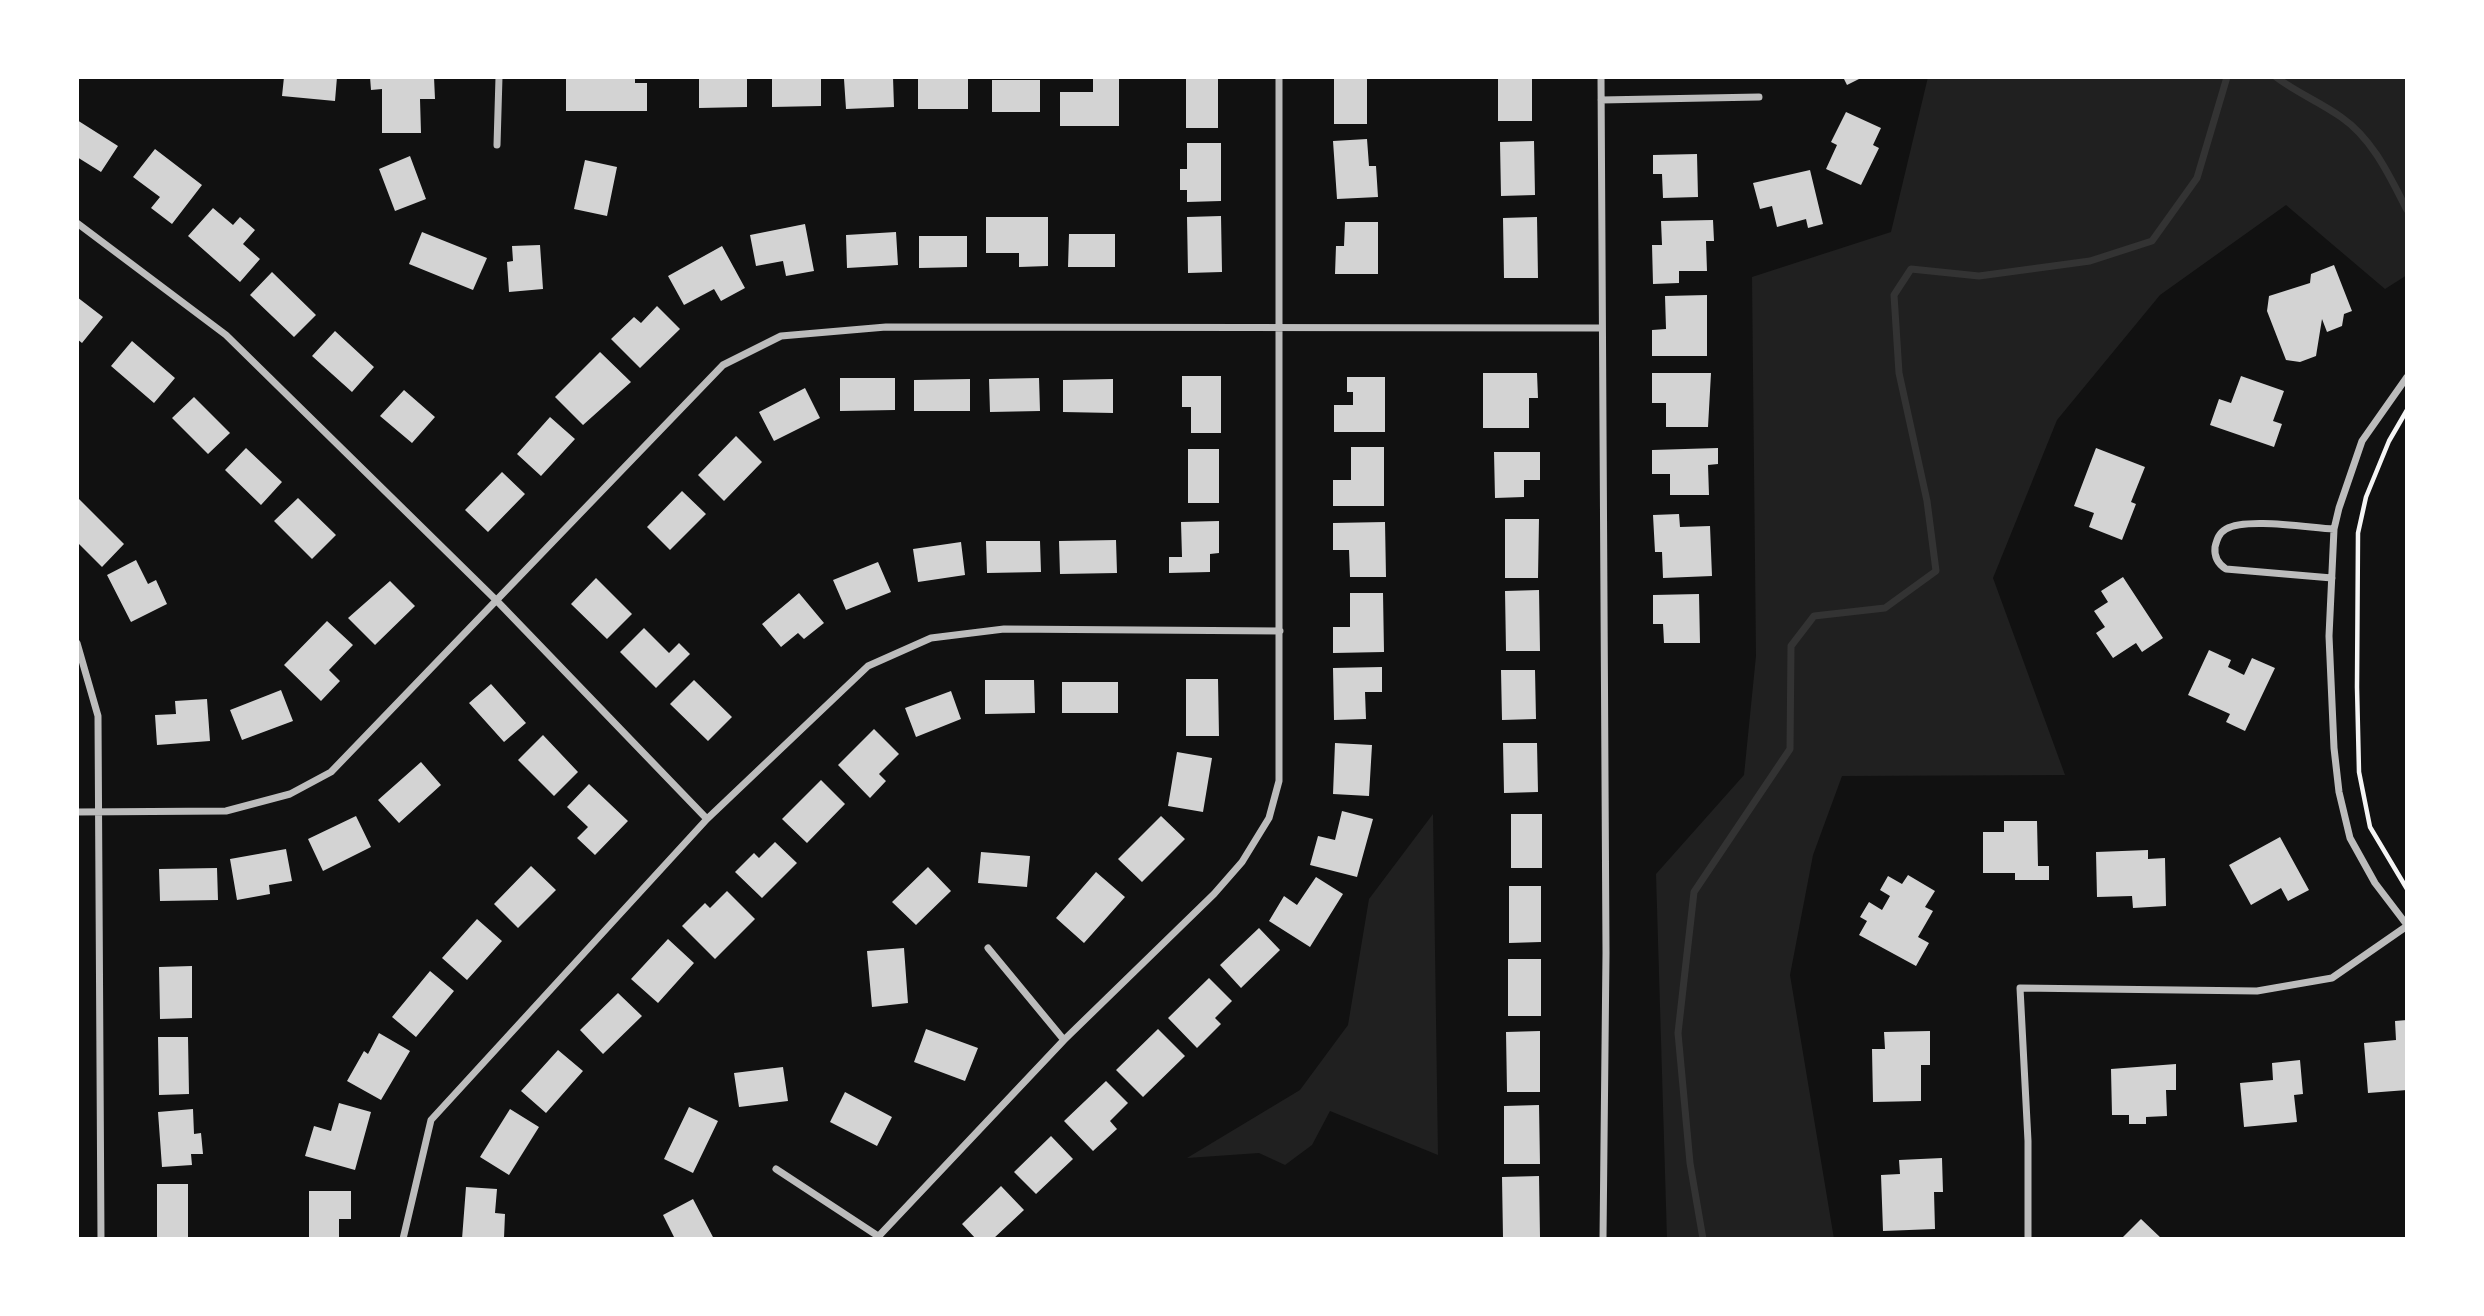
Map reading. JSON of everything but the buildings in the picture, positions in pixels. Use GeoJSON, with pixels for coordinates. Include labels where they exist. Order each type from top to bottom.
{"type":"FeatureCollection","features":[{"type":"Feature","properties":{"kind":"street"},"geometry":{"type":"LineString","coordinates":[[497,145],[499,77]]}},
{"type":"Feature","properties":{"kind":"street"},"geometry":{"type":"LineString","coordinates":[[776,1169],[877,1238],[1064,1040],[1214,894],[1242,862],[1269,818],[1279,781],[1279,77]]}},
{"type":"Feature","properties":{"kind":"street"},"geometry":{"type":"LineString","coordinates":[[1601,77],[1606,939],[1603,1239]]}},
{"type":"Feature","properties":{"kind":"street"},"geometry":{"type":"LineString","coordinates":[[1601,100],[1759,97]]}},
{"type":"Feature","properties":{"kind":"street"},"geometry":{"type":"LineString","coordinates":[[77,223],[226,335],[496,601],[707,819]]}},
{"type":"Feature","properties":{"kind":"street"},"geometry":{"type":"LineString","coordinates":[[77,812],[226,811],[290,794],[331,772],[723,365],[781,336],[886,327],[1602,328]]}},
{"type":"Feature","properties":{"kind":"street"},"geometry":{"type":"LineString","coordinates":[[2028,1239],[2028,1141],[2020,988],[2257,991],[2332,978],[2407,926],[2375,883],[2350,838],[2339,792],[2333,748],[2329,636],[2334,529],[2362,441],[2407,377]]}},
{"type":"Feature","properties":{"kind":"street"},"geometry":{"type":"LineString","coordinates":[[2332,578],[2226,569],[2218,564],[2214,552],[2217,538],[2227,528],[2247,524],[2334,529]]}},
{"type":"Feature","properties":{"kind":"street"},"geometry":{"type":"LineString","coordinates":[[403,1239],[431,1120],[707,819],[868,666],[931,638],[1003,629],[1280,631]]}},
{"type":"Feature","properties":{"kind":"street"},"geometry":{"type":"LineString","coordinates":[[77,643],[98,716],[101,1239]]}},
{"type":"Feature","properties":{"kind":"street"},"geometry":{"type":"LineString","coordinates":[[988,948],[1064,1040]]}},
{"type":"Feature","properties":{"kind":"path"},"geometry":{"type":"LineString","coordinates":[[2407,410],[2389,441],[2367,497],[2358,533],[2357,674],[2359,772],[2370,827],[2407,889]]}},
{"type":"Feature","properties":{"kind":"shaded area"},"geometry":{"type":"Polygon","coordinates":[[[1928,77],[2407,77],[2407,275],[2385,289],[2286,205],[2160,295],[2057,420],[1993,578],[2065,775],[1842,776],[1813,855],[1790,975],[1834,1239],[1667,1239],[1656,874],[1744,775],[1756,656],[1752,277],[1891,232],[1928,77]]]}},
{"type":"Feature","properties":{"kind":"shaded area"},"geometry":{"type":"Polygon","coordinates":[[[1433,814],[1438,1155],[1330,1111],[1312,1145],[1285,1165],[1259,1153],[1187,1158],[1300,1090],[1348,1025],[1369,899],[1433,814]]]}},
{"type":"Feature","properties":{"kind":"waterway"},"geometry":{"type":"LineString","coordinates":[[1703,1239],[1690,1163],[1678,1033],[1694,892],[1790,749],[1791,646],[1814,616],[1885,608],[1936,571],[1927,501],[1899,373],[1894,295],[1911,269],[1979,276],[2090,261],[2152,241],[2197,178],[2227,77]]}},
{"type":"Feature","properties":{"kind":"waterway"},"geometry":{"type":"LineString","coordinates":[[2276,77],[2341,117],[2362,136],[2380,159],[2407,210]]}}]}
